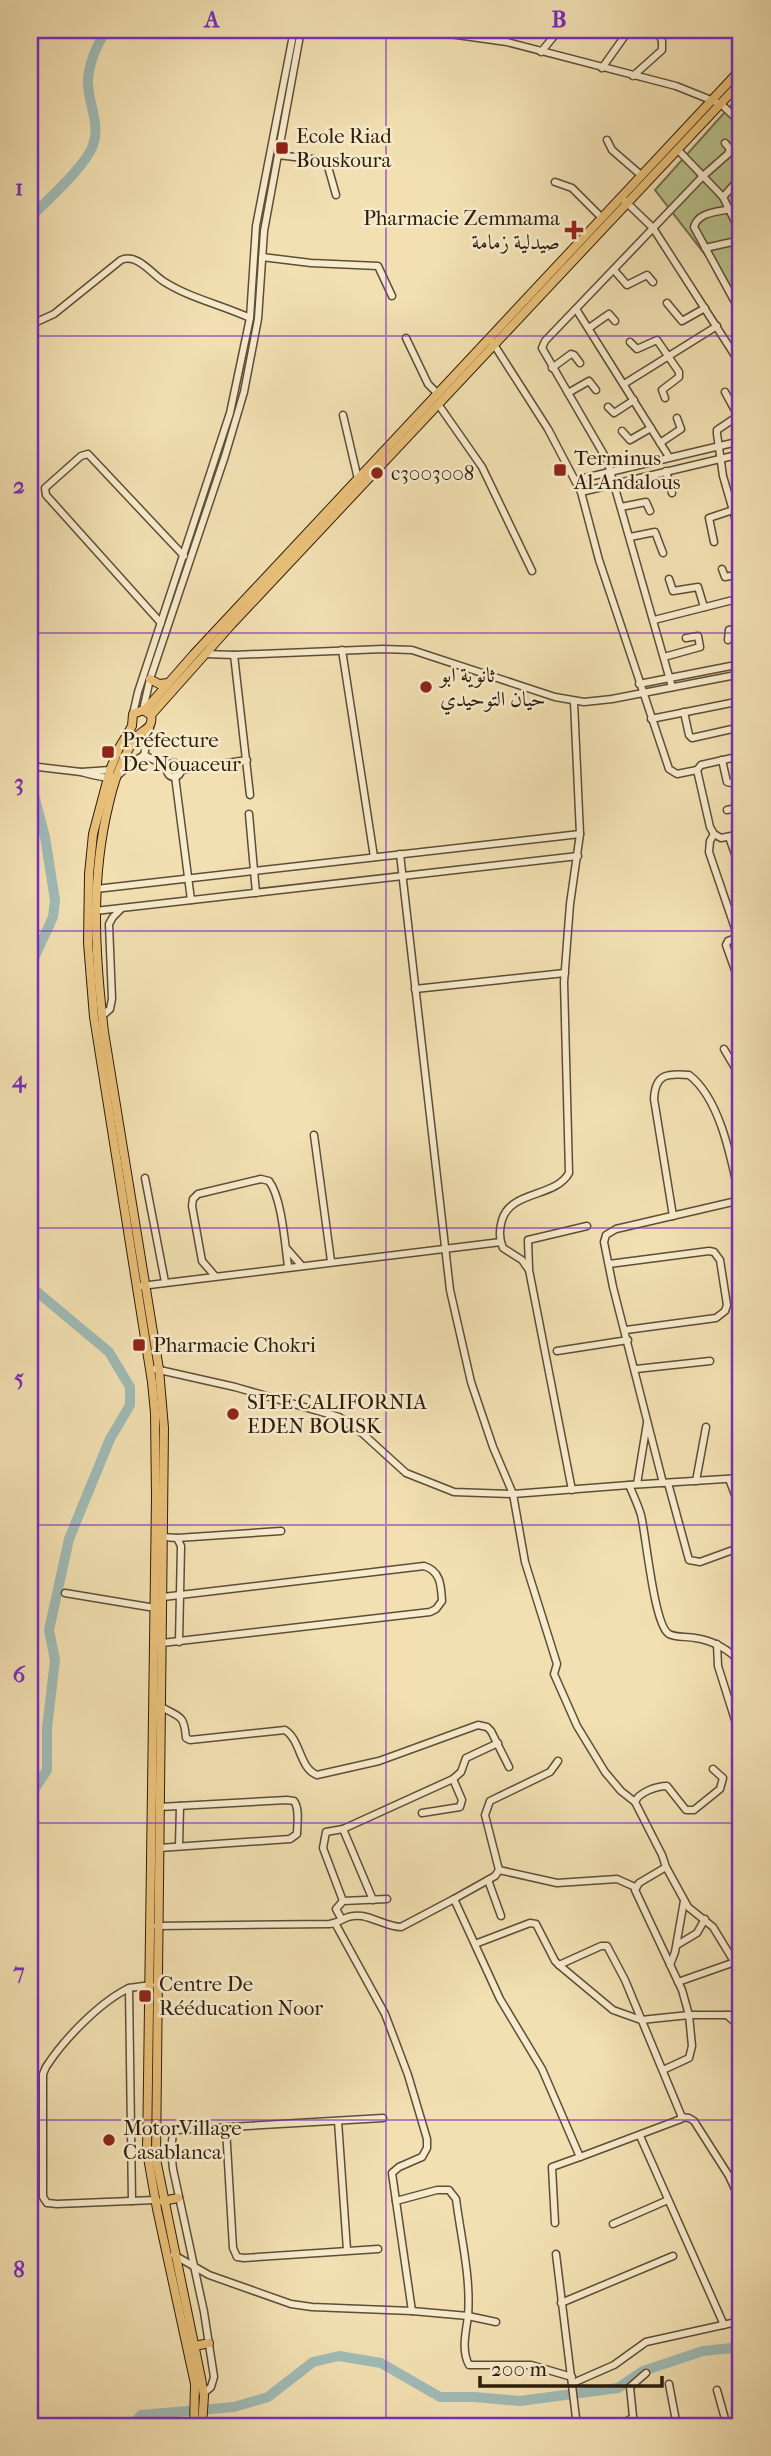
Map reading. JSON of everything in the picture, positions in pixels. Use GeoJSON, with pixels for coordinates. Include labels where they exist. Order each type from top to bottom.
{"type":"FeatureCollection","features":[{"type":"Feature","properties":{"kind":"main road"},"geometry":{"type":"LineString","coordinates":[[146,712],[168,683],[624,200],[642,176],[741,69]]}},
{"type":"Feature","properties":{"kind":"main road"},"geometry":{"type":"LineString","coordinates":[[98,1016],[95,911],[102,833],[119,747],[132,726],[133,713],[146,712],[205,654],[438,404],[602,218],[678,150],[741,82]]}},
{"type":"Feature","properties":{"kind":"main road"},"geometry":{"type":"LineString","coordinates":[[150,679],[159,684],[168,683]]}},
{"type":"Feature","properties":{"kind":"main road"},"geometry":{"type":"LineString","coordinates":[[146,712],[152,722],[112,776],[93,834],[89,874],[88,943],[165,1447],[147,2145],[200,2405],[199,2426]]}},
{"type":"Feature","properties":{"kind":"main road"},"geometry":{"type":"LineString","coordinates":[[132,726],[145,729]]}},
{"type":"Feature","properties":{"kind":"main road"},"geometry":{"type":"LineString","coordinates":[[153,1926],[159,1848],[154,1369]]}},
{"type":"Feature","properties":{"kind":"main road"},"geometry":{"type":"LineString","coordinates":[[159,2201],[178,2198]]}},
{"type":"Feature","properties":{"kind":"main road"},"geometry":{"type":"LineString","coordinates":[[171,2255],[195,2346],[204,2393],[200,2405]]}},
{"type":"Feature","properties":{"kind":"main road"},"geometry":{"type":"LineString","coordinates":[[195,2346],[209,2343]]}},
{"type":"Feature","properties":{"kind":"street"},"geometry":{"type":"LineString","coordinates":[[133,713],[230,413],[250,318],[256,226],[294,30]]}},
{"type":"Feature","properties":{"kind":"street"},"geometry":{"type":"LineString","coordinates":[[146,712],[150,679],[244,392],[258,319],[264,231],[301,30]]}},
{"type":"Feature","properties":{"kind":"street"},"geometry":{"type":"LineString","coordinates":[[421,30],[507,42],[677,86],[721,104],[741,123]]}},
{"type":"Feature","properties":{"kind":"street"},"geometry":{"type":"LineString","coordinates":[[541,52],[559,30]]}},
{"type":"Feature","properties":{"kind":"street"},"geometry":{"type":"LineString","coordinates":[[602,68],[629,30]]}},
{"type":"Feature","properties":{"kind":"street"},"geometry":{"type":"LineString","coordinates":[[633,76],[662,50],[662,41],[657,30]]}},
{"type":"Feature","properties":{"kind":"street"},"geometry":{"type":"LineString","coordinates":[[607,140],[612,150],[642,176]]}},
{"type":"Feature","properties":{"kind":"street"},"geometry":{"type":"LineString","coordinates":[[673,687],[611,471],[600,444],[542,352],[543,344],[576,309],[703,176],[729,154],[730,149],[725,143]]}},
{"type":"Feature","properties":{"kind":"street"},"geometry":{"type":"LineString","coordinates":[[678,150],[723,197],[739,223],[741,234]]}},
{"type":"Feature","properties":{"kind":"street"},"geometry":{"type":"LineString","coordinates":[[278,155],[327,163],[335,195]]}},
{"type":"Feature","properties":{"kind":"street"},"geometry":{"type":"LineString","coordinates":[[723,197],[741,177]]}},
{"type":"Feature","properties":{"kind":"street"},"geometry":{"type":"LineString","coordinates":[[555,182],[572,188],[602,218]]}},
{"type":"Feature","properties":{"kind":"street"},"geometry":{"type":"LineString","coordinates":[[624,200],[653,228],[741,363]]}},
{"type":"Feature","properties":{"kind":"street"},"geometry":{"type":"LineString","coordinates":[[731,209],[702,216],[695,221],[695,230],[741,313]]}},
{"type":"Feature","properties":{"kind":"street"},"geometry":{"type":"LineString","coordinates":[[705,248],[741,240]]}},
{"type":"Feature","properties":{"kind":"street"},"geometry":{"type":"LineString","coordinates":[[262,257],[310,263],[377,266],[392,296]]}},
{"type":"Feature","properties":{"kind":"street"},"geometry":{"type":"LineString","coordinates":[[30,325],[54,314],[127,258],[135,260],[168,284],[250,318]]}},
{"type":"Feature","properties":{"kind":"street"},"geometry":{"type":"LineString","coordinates":[[614,270],[627,285],[646,275],[653,282]]}},
{"type":"Feature","properties":{"kind":"street"},"geometry":{"type":"LineString","coordinates":[[667,303],[681,321],[705,309]]}},
{"type":"Feature","properties":{"kind":"street"},"geometry":{"type":"LineString","coordinates":[[576,309],[669,457]]}},
{"type":"Feature","properties":{"kind":"street"},"geometry":{"type":"LineString","coordinates":[[589,328],[609,314],[615,321]]}},
{"type":"Feature","properties":{"kind":"street"},"geometry":{"type":"LineString","coordinates":[[624,384],[717,326]]}},
{"type":"Feature","properties":{"kind":"street"},"geometry":{"type":"LineString","coordinates":[[406,338],[428,384],[438,394]]}},
{"type":"Feature","properties":{"kind":"street"},"geometry":{"type":"LineString","coordinates":[[630,342],[637,349],[657,340],[680,374],[662,390],[665,398]]}},
{"type":"Feature","properties":{"kind":"street"},"geometry":{"type":"LineString","coordinates":[[492,341],[540,416],[582,492],[594,544],[642,694],[670,771],[677,774],[697,770],[701,765],[741,756]]}},
{"type":"Feature","properties":{"kind":"street"},"geometry":{"type":"LineString","coordinates":[[552,368],[571,354],[575,355],[580,363]]}},
{"type":"Feature","properties":{"kind":"street"},"geometry":{"type":"LineString","coordinates":[[568,393],[590,381],[596,390]]}},
{"type":"Feature","properties":{"kind":"street"},"geometry":{"type":"LineString","coordinates":[[725,392],[737,414],[718,430],[719,446],[723,477],[741,538]]}},
{"type":"Feature","properties":{"kind":"street"},"geometry":{"type":"LineString","coordinates":[[608,407],[614,414],[634,400]]}},
{"type":"Feature","properties":{"kind":"street"},"geometry":{"type":"LineString","coordinates":[[438,404],[482,467],[532,571]]}},
{"type":"Feature","properties":{"kind":"street"},"geometry":{"type":"LineString","coordinates":[[343,415],[358,479]]}},
{"type":"Feature","properties":{"kind":"street"},"geometry":{"type":"LineString","coordinates":[[660,443],[681,429],[677,418]]}},
{"type":"Feature","properties":{"kind":"street"},"geometry":{"type":"LineString","coordinates":[[622,431],[630,440],[651,428]]}},
{"type":"Feature","properties":{"kind":"street"},"geometry":{"type":"LineString","coordinates":[[576,480],[741,441]]}},
{"type":"Feature","properties":{"kind":"street"},"geometry":{"type":"LineString","coordinates":[[161,624],[46,495],[45,488],[81,456],[88,454],[183,555],[191,560]]}},
{"type":"Feature","properties":{"kind":"street"},"geometry":{"type":"LineString","coordinates":[[582,492],[741,454]]}},
{"type":"Feature","properties":{"kind":"street"},"geometry":{"type":"LineString","coordinates":[[666,471],[672,493]]}},
{"type":"Feature","properties":{"kind":"street"},"geometry":{"type":"LineString","coordinates":[[621,507],[646,502],[650,511]]}},
{"type":"Feature","properties":{"kind":"street"},"geometry":{"type":"LineString","coordinates":[[714,542],[709,518],[733,510]]}},
{"type":"Feature","properties":{"kind":"street"},"geometry":{"type":"LineString","coordinates":[[630,537],[656,532],[663,554]]}},
{"type":"Feature","properties":{"kind":"street"},"geometry":{"type":"LineString","coordinates":[[722,569],[725,577],[741,574]]}},
{"type":"Feature","properties":{"kind":"street"},"geometry":{"type":"LineString","coordinates":[[669,579],[673,591],[698,587],[704,607]]}},
{"type":"Feature","properties":{"kind":"street"},"geometry":{"type":"LineString","coordinates":[[654,620],[741,598]]}},
{"type":"Feature","properties":{"kind":"street"},"geometry":{"type":"LineString","coordinates":[[728,640],[727,631],[741,628]]}},
{"type":"Feature","properties":{"kind":"street"},"geometry":{"type":"LineString","coordinates":[[664,657],[700,648],[698,636],[686,638]]}},
{"type":"Feature","properties":{"kind":"street"},"geometry":{"type":"LineString","coordinates":[[205,654],[393,649],[421,652],[574,702],[593,702],[642,694],[741,674]]}},
{"type":"Feature","properties":{"kind":"street"},"geometry":{"type":"LineString","coordinates":[[342,650],[374,857]]}},
{"type":"Feature","properties":{"kind":"street"},"geometry":{"type":"LineString","coordinates":[[234,655],[250,795]]}},
{"type":"Feature","properties":{"kind":"street"},"geometry":{"type":"LineString","coordinates":[[639,684],[741,664]]}},
{"type":"Feature","properties":{"kind":"street"},"geometry":{"type":"LineString","coordinates":[[651,719],[741,701]]}},
{"type":"Feature","properties":{"kind":"street"},"geometry":{"type":"LineString","coordinates":[[529,1270],[522,1259],[503,1248],[500,1225],[510,1206],[562,1182],[569,1173],[565,973],[570,904],[580,834],[574,702]]}},
{"type":"Feature","properties":{"kind":"street"},"geometry":{"type":"LineString","coordinates":[[684,712],[692,738],[741,727]]}},
{"type":"Feature","properties":{"kind":"street"},"geometry":{"type":"LineString","coordinates":[[144,755],[145,729]]}},
{"type":"Feature","properties":{"kind":"street"},"geometry":{"type":"LineString","coordinates":[[33,767],[112,776],[144,755]]}},
{"type":"Feature","properties":{"kind":"street"},"geometry":{"type":"LineString","coordinates":[[144,755],[168,767]]}},
{"type":"Feature","properties":{"kind":"street"},"geometry":{"type":"LineString","coordinates":[[175,776],[181,770],[247,760]]}},
{"type":"Feature","properties":{"kind":"street"},"geometry":{"type":"LineString","coordinates":[[722,761],[728,783],[741,781]]}},
{"type":"Feature","properties":{"kind":"street"},"geometry":{"type":"LineString","coordinates":[[168,767],[176,763],[181,770]]}},
{"type":"Feature","properties":{"kind":"street"},"geometry":{"type":"LineString","coordinates":[[168,767],[169,774],[175,776]]}},
{"type":"Feature","properties":{"kind":"street"},"geometry":{"type":"LineString","coordinates":[[697,770],[714,834],[721,838],[741,834]]}},
{"type":"Feature","properties":{"kind":"street"},"geometry":{"type":"LineString","coordinates":[[175,776],[191,900]]}},
{"type":"Feature","properties":{"kind":"street"},"geometry":{"type":"LineString","coordinates":[[727,810],[741,807]]}},
{"type":"Feature","properties":{"kind":"street"},"geometry":{"type":"LineString","coordinates":[[249,814],[256,893]]}},
{"type":"Feature","properties":{"kind":"street"},"geometry":{"type":"LineString","coordinates":[[96,889],[580,834]]}},
{"type":"Feature","properties":{"kind":"street"},"geometry":{"type":"LineString","coordinates":[[714,834],[709,844],[709,852],[741,946]]}},
{"type":"Feature","properties":{"kind":"street"},"geometry":{"type":"LineString","coordinates":[[729,837],[741,872]]}},
{"type":"Feature","properties":{"kind":"street"},"geometry":{"type":"LineString","coordinates":[[400,854],[451,1300],[465,1360],[493,1447],[513,1494],[524,1562],[557,1664],[554,1674],[577,1726],[593,1754],[612,1781],[635,1802],[684,1901],[713,1927],[741,1973]]}},
{"type":"Feature","properties":{"kind":"street"},"geometry":{"type":"LineString","coordinates":[[95,911],[578,856]]}},
{"type":"Feature","properties":{"kind":"street"},"geometry":{"type":"LineString","coordinates":[[98,1016],[110,1009],[112,999],[109,924],[122,908]]}},
{"type":"Feature","properties":{"kind":"street"},"geometry":{"type":"LineString","coordinates":[[738,937],[728,941],[726,945],[741,987]]}},
{"type":"Feature","properties":{"kind":"street"},"geometry":{"type":"LineString","coordinates":[[415,989],[565,973]]}},
{"type":"Feature","properties":{"kind":"street"},"geometry":{"type":"LineString","coordinates":[[724,1049],[741,1078]]}},
{"type":"Feature","properties":{"kind":"street"},"geometry":{"type":"LineString","coordinates":[[673,1216],[654,1099],[655,1086],[662,1077],[689,1074],[705,1091],[725,1140],[741,1200],[611,1231],[604,1242],[647,1418],[689,1560],[700,1562],[741,1547]]}},
{"type":"Feature","properties":{"kind":"street"},"geometry":{"type":"LineString","coordinates":[[314,1135],[331,1261]]}},
{"type":"Feature","properties":{"kind":"street"},"geometry":{"type":"LineString","coordinates":[[145,1178],[165,1282]]}},
{"type":"Feature","properties":{"kind":"street"},"geometry":{"type":"LineString","coordinates":[[215,1276],[202,1261],[192,1206],[195,1196],[261,1180],[267,1180],[273,1186],[287,1249],[288,1266]]}},
{"type":"Feature","properties":{"kind":"street"},"geometry":{"type":"LineString","coordinates":[[572,1490],[529,1270],[528,1240],[587,1226]]}},
{"type":"Feature","properties":{"kind":"street"},"geometry":{"type":"LineString","coordinates":[[141,1286],[501,1242]]}},
{"type":"Feature","properties":{"kind":"street"},"geometry":{"type":"LineString","coordinates":[[287,1249],[301,1265]]}},
{"type":"Feature","properties":{"kind":"street"},"geometry":{"type":"LineString","coordinates":[[609,1264],[709,1251],[714,1252],[720,1260],[726,1305],[722,1315],[626,1331]]}},
{"type":"Feature","properties":{"kind":"street"},"geometry":{"type":"LineString","coordinates":[[195,1278],[202,1261]]}},
{"type":"Feature","properties":{"kind":"street"},"geometry":{"type":"LineString","coordinates":[[557,1351],[628,1340]]}},
{"type":"Feature","properties":{"kind":"street"},"geometry":{"type":"LineString","coordinates":[[636,1369],[710,1361]]}},
{"type":"Feature","properties":{"kind":"street"},"geometry":{"type":"LineString","coordinates":[[154,1369],[235,1387],[340,1417],[406,1473],[445,1490],[466,1494],[513,1494],[741,1478]]}},
{"type":"Feature","properties":{"kind":"street"},"geometry":{"type":"LineString","coordinates":[[647,1418],[633,1484],[662,1626],[672,1635],[717,1644],[740,1661]]}},
{"type":"Feature","properties":{"kind":"street"},"geometry":{"type":"LineString","coordinates":[[696,1481],[706,1427]]}},
{"type":"Feature","properties":{"kind":"street"},"geometry":{"type":"LineString","coordinates":[[729,1479],[741,1511]]}},
{"type":"Feature","properties":{"kind":"street"},"geometry":{"type":"LineString","coordinates":[[163,1537],[281,1531]]}},
{"type":"Feature","properties":{"kind":"street"},"geometry":{"type":"LineString","coordinates":[[177,1538],[181,1546],[179,1642]]}},
{"type":"Feature","properties":{"kind":"street"},"geometry":{"type":"LineString","coordinates":[[162,1643],[430,1612],[442,1601],[437,1575],[434,1570],[424,1566],[163,1597]]}},
{"type":"Feature","properties":{"kind":"street"},"geometry":{"type":"LineString","coordinates":[[65,1593],[155,1608]]}},
{"type":"Feature","properties":{"kind":"street"},"geometry":{"type":"LineString","coordinates":[[717,1644],[718,1666],[741,1739]]}},
{"type":"Feature","properties":{"kind":"street"},"geometry":{"type":"LineString","coordinates":[[160,1706],[185,1721],[186,1738],[190,1740],[285,1730],[293,1738],[309,1770],[317,1776],[379,1761],[474,1725],[486,1727],[498,1743],[509,1766]]}},
{"type":"Feature","properties":{"kind":"street"},"geometry":{"type":"LineString","coordinates":[[343,1901],[323,1848],[326,1832],[343,1829],[453,1779],[461,1772],[466,1758],[498,1743]]}},
{"type":"Feature","properties":{"kind":"street"},"geometry":{"type":"LineString","coordinates":[[153,1926],[335,1923],[341,1917],[366,1917],[401,1927],[495,1876],[499,1870],[485,1815],[487,1805],[490,1801],[550,1772],[558,1761]]}},
{"type":"Feature","properties":{"kind":"street"},"geometry":{"type":"LineString","coordinates":[[635,1802],[637,1797],[667,1786],[686,1810],[694,1810],[721,1787],[723,1778],[713,1769]]}},
{"type":"Feature","properties":{"kind":"street"},"geometry":{"type":"LineString","coordinates":[[422,1813],[460,1807],[461,1800],[453,1779]]}},
{"type":"Feature","properties":{"kind":"street"},"geometry":{"type":"LineString","coordinates":[[157,1801],[180,1806],[294,1801],[297,1805],[297,1834],[287,1840],[159,1848]]}},
{"type":"Feature","properties":{"kind":"street"},"geometry":{"type":"LineString","coordinates":[[178,1846],[180,1806]]}},
{"type":"Feature","properties":{"kind":"street"},"geometry":{"type":"LineString","coordinates":[[343,1829],[373,1900]]}},
{"type":"Feature","properties":{"kind":"street"},"geometry":{"type":"LineString","coordinates":[[635,1887],[666,1867]]}},
{"type":"Feature","properties":{"kind":"street"},"geometry":{"type":"LineString","coordinates":[[499,1870],[557,1882],[617,1879],[635,1887],[678,1982],[689,2015],[692,2046],[689,2058],[663,2070]]}},
{"type":"Feature","properties":{"kind":"street"},"geometry":{"type":"LineString","coordinates":[[488,1880],[501,1916]]}},
{"type":"Feature","properties":{"kind":"street"},"geometry":{"type":"LineString","coordinates":[[341,1917],[336,1909],[343,1901],[387,1899]]}},
{"type":"Feature","properties":{"kind":"street"},"geometry":{"type":"LineString","coordinates":[[454,1899],[504,2006],[542,2070],[580,2157]]}},
{"type":"Feature","properties":{"kind":"street"},"geometry":{"type":"LineString","coordinates":[[670,1965],[677,1945],[684,1901]]}},
{"type":"Feature","properties":{"kind":"street"},"geometry":{"type":"LineString","coordinates":[[677,1945],[696,1933],[705,1919]]}},
{"type":"Feature","properties":{"kind":"street"},"geometry":{"type":"LineString","coordinates":[[335,1923],[385,2014],[408,2075],[427,2139],[426,2153],[422,2157],[392,2173],[412,2311]]}},
{"type":"Feature","properties":{"kind":"street"},"geometry":{"type":"LineString","coordinates":[[475,1944],[533,1923],[555,1961],[613,2010],[641,2020],[689,2015],[741,2015]]}},
{"type":"Feature","properties":{"kind":"street"},"geometry":{"type":"LineString","coordinates":[[559,1965],[596,1948],[607,1946],[618,1964],[681,2117]]}},
{"type":"Feature","properties":{"kind":"street"},"geometry":{"type":"LineString","coordinates":[[678,1982],[735,1962]]}},
{"type":"Feature","properties":{"kind":"street"},"geometry":{"type":"LineString","coordinates":[[153,1985],[129,1988],[117,1994],[100,2008],[46,2067],[43,2074],[42,2186],[43,2197],[51,2204],[159,2201]]}},
{"type":"Feature","properties":{"kind":"street"},"geometry":{"type":"LineString","coordinates":[[129,1988],[132,2201]]}},
{"type":"Feature","properties":{"kind":"street"},"geometry":{"type":"LineString","coordinates":[[727,2015],[741,2028]]}},
{"type":"Feature","properties":{"kind":"street"},"geometry":{"type":"LineString","coordinates":[[555,2223],[552,2166],[676,2123],[681,2117]]}},
{"type":"Feature","properties":{"kind":"street"},"geometry":{"type":"LineString","coordinates":[[681,2117],[694,2121],[729,2176],[741,2203]]}},
{"type":"Feature","properties":{"kind":"street"},"geometry":{"type":"LineString","coordinates":[[204,2393],[214,2380],[209,2343],[178,2198],[171,2150],[173,2133],[178,2130],[383,2118]]}},
{"type":"Feature","properties":{"kind":"street"},"geometry":{"type":"LineString","coordinates":[[338,2121],[347,2250]]}},
{"type":"Feature","properties":{"kind":"street"},"geometry":{"type":"LineString","coordinates":[[226,2128],[233,2248],[237,2257],[378,2249]]}},
{"type":"Feature","properties":{"kind":"street"},"geometry":{"type":"LineString","coordinates":[[640,2136],[723,2325]]}},
{"type":"Feature","properties":{"kind":"street"},"geometry":{"type":"LineString","coordinates":[[396,2202],[437,2190],[444,2189],[453,2193],[467,2270],[468,2316],[465,2336],[466,2359],[469,2365],[531,2364],[573,2383],[614,2365],[646,2342],[741,2321]]}},
{"type":"Feature","properties":{"kind":"street"},"geometry":{"type":"LineString","coordinates":[[613,2224],[668,2200]]}},
{"type":"Feature","properties":{"kind":"street"},"geometry":{"type":"LineString","coordinates":[[171,2255],[219,2279],[291,2304],[412,2311],[468,2316],[496,2322]]}},
{"type":"Feature","properties":{"kind":"street"},"geometry":{"type":"LineString","coordinates":[[556,2255],[577,2426]]}},
{"type":"Feature","properties":{"kind":"street"},"geometry":{"type":"LineString","coordinates":[[562,2303],[673,2256]]}},
{"type":"Feature","properties":{"kind":"street"},"geometry":{"type":"LineString","coordinates":[[634,2426],[630,2386],[646,2373]]}},
{"type":"Feature","properties":{"kind":"street"},"geometry":{"type":"LineString","coordinates":[[669,2384],[677,2426]]}},
{"type":"Feature","properties":{"kind":"street"},"geometry":{"type":"LineString","coordinates":[[717,2389],[727,2426]]}},
{"type":"Feature","properties":{"kind":"street"},"geometry":{"type":"LineString","coordinates":[[619,2426],[632,2418]]}},
{"type":"Feature","properties":{"kind":"green space"},"geometry":{"type":"Polygon","coordinates":[[[741,94],[741,301],[655,190],[741,94]]]}},
{"type":"Feature","properties":{"kind":"waterway"},"geometry":{"type":"LineString","coordinates":[[30,218],[74,173],[93,145],[95,121],[88,88],[89,73],[94,54],[106,30]]}},
{"type":"Feature","properties":{"kind":"waterway"},"geometry":{"type":"LineString","coordinates":[[30,780],[45,837],[55,900],[53,917],[30,967]]}},
{"type":"Feature","properties":{"kind":"waterway"},"geometry":{"type":"LineString","coordinates":[[30,1286],[109,1352],[130,1387],[130,1405],[110,1439],[69,1539],[49,1630],[55,1660],[47,1728],[47,1770],[30,1796]]}},
{"type":"Feature","properties":{"kind":"waterway"},"geometry":{"type":"LineString","coordinates":[[131,2426],[141,2415],[234,2407],[268,2397],[313,2362],[339,2356],[381,2363],[440,2397],[520,2401],[618,2388],[643,2371],[703,2351],[741,2347]]}},
{"type":"Feature","properties":{"kind":"place","name":"Ecole Riad Bouskoura"},"geometry":{"type":"Point","coordinates":[282,148]}},
{"type":"Feature","properties":{"kind":"place","name":"Pharmacie Zemmama صيدلية زمامة"},"geometry":{"type":"Point","coordinates":[574,230]}},
{"type":"Feature","properties":{"kind":"place","name":"Terminus Al Andalous"},"geometry":{"type":"Point","coordinates":[560,470]}},
{"type":"Feature","properties":{"kind":"place","name":"c3003008"},"geometry":{"type":"Point","coordinates":[377,473]}},
{"type":"Feature","properties":{"kind":"place","name":"ثانوية ابو حيان التوحيدي"},"geometry":{"type":"Point","coordinates":[426,687]}},
{"type":"Feature","properties":{"kind":"place","name":"Préfecture De Nouaceur"},"geometry":{"type":"Point","coordinates":[108,752]}},
{"type":"Feature","properties":{"kind":"place","name":"Pharmacie Chokri"},"geometry":{"type":"Point","coordinates":[139,1345]}},
{"type":"Feature","properties":{"kind":"place","name":"SITE CALIFORNIA EDEN BOUSK"},"geometry":{"type":"Point","coordinates":[233,1414]}},
{"type":"Feature","properties":{"kind":"place","name":"Centre De Rééducation Noor"},"geometry":{"type":"Point","coordinates":[145,1996]}},
{"type":"Feature","properties":{"kind":"place","name":"MotorVillage Casablanca"},"geometry":{"type":"Point","coordinates":[109,2140]}}]}
